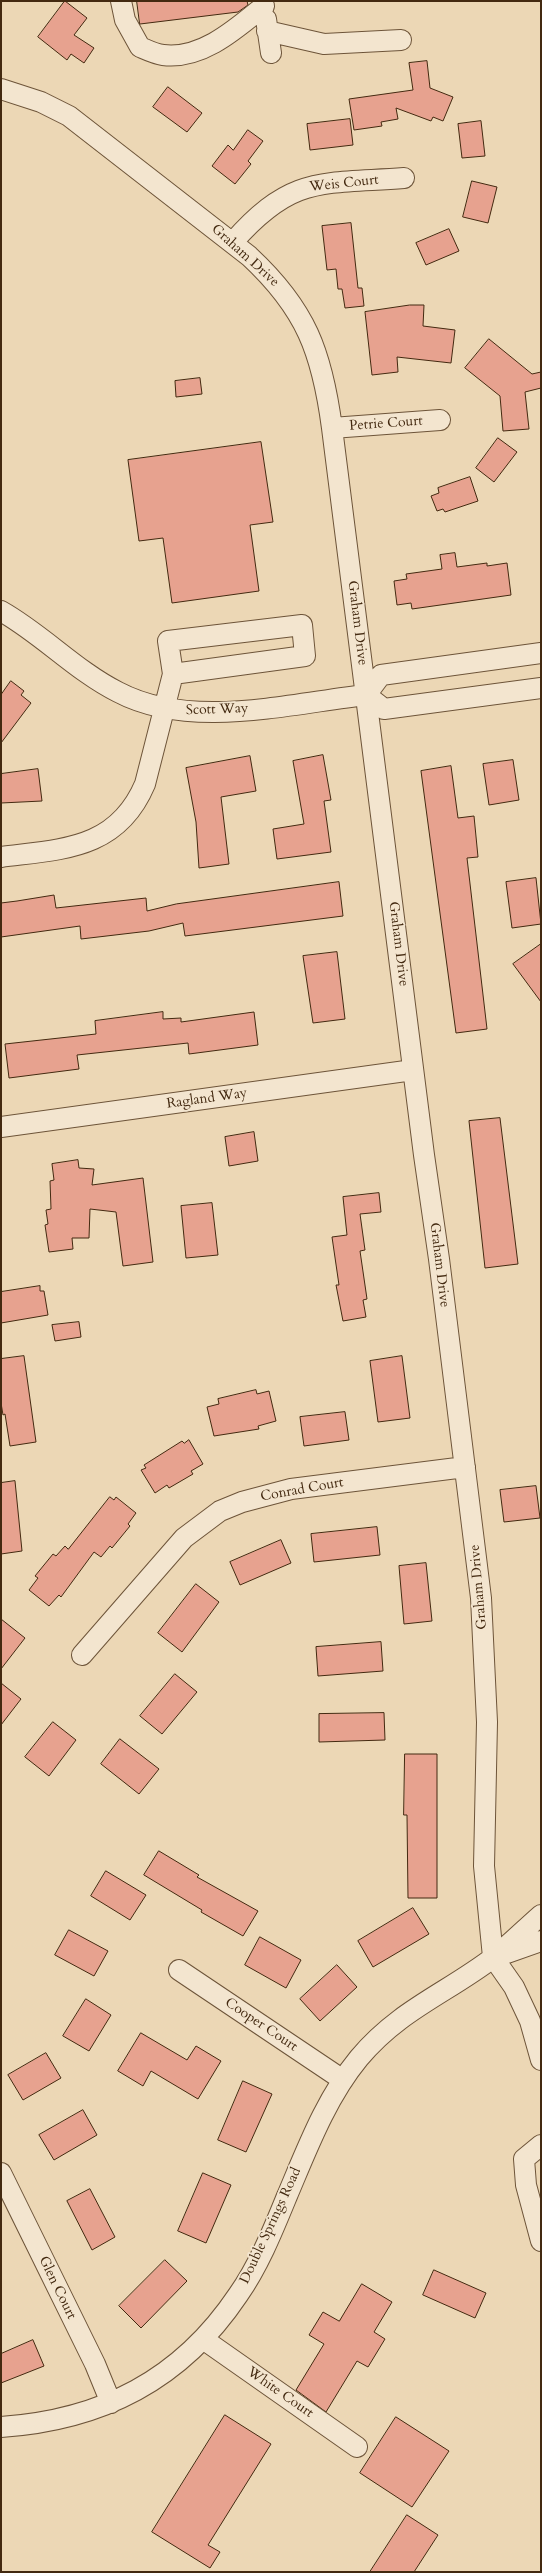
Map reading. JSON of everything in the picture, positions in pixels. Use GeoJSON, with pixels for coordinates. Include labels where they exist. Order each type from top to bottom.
{"type":"FeatureCollection","features":[{"type":"Feature","properties":{"kind":"street"},"geometry":{"type":"LineString","coordinates":[[121,1],[125,20],[140,47],[164,55],[190,53],[226,37],[264,3]]}},
{"type":"Feature","properties":{"kind":"street"},"geometry":{"type":"LineString","coordinates":[[264,3],[271,53]]}},
{"type":"Feature","properties":{"kind":"street"},"geometry":{"type":"LineString","coordinates":[[268,31],[324,44],[401,40]]}},
{"type":"Feature","properties":{"kind":"street","name":"Graham Drive"},"geometry":{"type":"LineString","coordinates":[[1,89],[41,102],[69,116],[233,242],[273,277],[292,301],[307,328],[319,357],[332,428],[465,1467],[484,1630],[487,1722],[484,1866],[493,1957]]}},
{"type":"Feature","properties":{"kind":"street","name":"Weis Court"},"geometry":{"type":"LineString","coordinates":[[233,242],[253,219],[270,205],[299,189],[318,184],[404,178]]}},
{"type":"Feature","properties":{"kind":"street","name":"Petrie Court"},"geometry":{"type":"LineString","coordinates":[[332,428],[440,420]]}},
{"type":"Feature","properties":{"kind":"street","name":"Scott Way"},"geometry":{"type":"LineString","coordinates":[[1,611],[117,692],[163,709],[217,712],[366,695]]}},
{"type":"Feature","properties":{"kind":"street"},"geometry":{"type":"LineString","coordinates":[[1,857],[74,847],[89,843],[116,824],[138,799],[145,784],[173,674],[168,641],[302,625],[305,656],[173,674]]}},
{"type":"Feature","properties":{"kind":"street"},"geometry":{"type":"LineString","coordinates":[[541,657],[381,675],[366,695],[384,709],[541,688]]}},
{"type":"Feature","properties":{"kind":"street","name":"Ragland Way"},"geometry":{"type":"LineString","coordinates":[[1,1127],[413,1070]]}},
{"type":"Feature","properties":{"kind":"street","name":"Conrad Court"},"geometry":{"type":"LineString","coordinates":[[82,1655],[184,1538],[220,1512],[254,1498],[291,1489],[465,1467]]}},
{"type":"Feature","properties":{"kind":"street","name":"Double Springs Road"},"geometry":{"type":"LineString","coordinates":[[1,2427],[36,2424],[78,2416],[112,2403],[153,2381],[186,2356],[203,2339],[239,2294],[259,2259],[310,2142],[343,2080],[384,2031],[413,2008],[493,1957],[541,1915]]}},
{"type":"Feature","properties":{"kind":"street","name":"Double Springs Road"},"geometry":{"type":"LineString","coordinates":[[493,1957],[541,1941]]}},
{"type":"Feature","properties":{"kind":"street"},"geometry":{"type":"LineString","coordinates":[[493,1957],[535,2018],[541,2060]]}},
{"type":"Feature","properties":{"kind":"street","name":"Cooper Court"},"geometry":{"type":"LineString","coordinates":[[179,1970],[343,2080]]}},
{"type":"Feature","properties":{"kind":"street"},"geometry":{"type":"LineString","coordinates":[[541,2145],[524,2159],[526,2185],[541,2241]]}},
{"type":"Feature","properties":{"kind":"street","name":"Glen Court"},"geometry":{"type":"LineString","coordinates":[[1,2173],[95,2364],[112,2403]]}},
{"type":"Feature","properties":{"kind":"street","name":"White Court"},"geometry":{"type":"LineString","coordinates":[[203,2339],[357,2447]]}},
{"type":"Feature","properties":{"kind":"building"},"geometry":{"type":"Polygon","coordinates":[[[65,1],[87,18],[74,35],[94,48],[84,63],[71,54],[67,60],[38,37],[65,1]]]}},
{"type":"Feature","properties":{"kind":"building"},"geometry":{"type":"Polygon","coordinates":[[[137,1],[247,1],[248,5],[238,12],[140,24],[137,1]]]}},
{"type":"Feature","properties":{"kind":"building"},"geometry":{"type":"Polygon","coordinates":[[[427,61],[430,88],[453,97],[443,121],[433,117],[431,121],[396,108],[398,119],[381,122],[382,126],[354,130],[349,99],[413,90],[409,63],[427,61]]]}},
{"type":"Feature","properties":{"kind":"building"},"geometry":{"type":"Polygon","coordinates":[[[168,87],[202,113],[187,132],[153,107],[168,87]]]}},
{"type":"Feature","properties":{"kind":"building"},"geometry":{"type":"Polygon","coordinates":[[[350,119],[353,145],[310,150],[307,124],[350,119]]]}},
{"type":"Feature","properties":{"kind":"building"},"geometry":{"type":"Polygon","coordinates":[[[481,121],[485,156],[462,158],[458,124],[481,121]]]}},
{"type":"Feature","properties":{"kind":"building"},"geometry":{"type":"Polygon","coordinates":[[[248,130],[263,141],[248,161],[251,164],[235,184],[212,166],[228,145],[233,150],[248,130]]]}},
{"type":"Feature","properties":{"kind":"building"},"geometry":{"type":"Polygon","coordinates":[[[472,181],[497,187],[488,223],[463,217],[472,181]]]}},
{"type":"Feature","properties":{"kind":"building"},"geometry":{"type":"Polygon","coordinates":[[[351,223],[358,288],[362,288],[364,306],[345,308],[342,289],[338,289],[336,269],[327,270],[322,226],[351,223]]]}},
{"type":"Feature","properties":{"kind":"building"},"geometry":{"type":"Polygon","coordinates":[[[449,229],[459,251],[426,265],[416,243],[449,229]]]}},
{"type":"Feature","properties":{"kind":"building"},"geometry":{"type":"Polygon","coordinates":[[[410,305],[424,305],[423,326],[455,330],[451,363],[397,357],[398,372],[372,375],[365,312],[410,305]]]}},
{"type":"Feature","properties":{"kind":"building"},"geometry":{"type":"Polygon","coordinates":[[[489,339],[532,374],[541,372],[541,388],[525,392],[529,429],[503,431],[500,396],[465,368],[489,339]]]}},
{"type":"Feature","properties":{"kind":"building"},"geometry":{"type":"Polygon","coordinates":[[[200,378],[202,394],[176,397],[175,381],[200,378]]]}},
{"type":"Feature","properties":{"kind":"building"},"geometry":{"type":"Polygon","coordinates":[[[498,438],[517,452],[494,482],[476,468],[498,438]]]}},
{"type":"Feature","properties":{"kind":"building"},"geometry":{"type":"Polygon","coordinates":[[[261,442],[273,522],[250,525],[259,591],[172,603],[163,538],[139,541],[128,460],[261,442]]]}},
{"type":"Feature","properties":{"kind":"building"},"geometry":{"type":"Polygon","coordinates":[[[470,477],[478,501],[445,512],[443,509],[437,511],[431,496],[439,493],[438,488],[470,477]]]}},
{"type":"Feature","properties":{"kind":"building"},"geometry":{"type":"Polygon","coordinates":[[[455,553],[457,567],[487,563],[487,566],[507,563],[511,595],[412,609],[411,603],[397,605],[394,581],[407,579],[406,574],[442,569],[440,555],[455,553]]]}},
{"type":"Feature","properties":{"kind":"building"},"geometry":{"type":"Polygon","coordinates":[[[11,681],[24,691],[21,695],[31,703],[1,743],[1,695],[11,681]]]}},
{"type":"Feature","properties":{"kind":"building"},"geometry":{"type":"Polygon","coordinates":[[[323,755],[331,800],[324,801],[331,852],[277,859],[273,829],[304,824],[293,761],[323,755]]]}},
{"type":"Feature","properties":{"kind":"building"},"geometry":{"type":"Polygon","coordinates":[[[250,756],[256,791],[221,797],[229,864],[199,868],[196,822],[186,768],[250,756]]]}},
{"type":"Feature","properties":{"kind":"building"},"geometry":{"type":"Polygon","coordinates":[[[513,760],[519,800],[489,805],[483,764],[513,760]]]}},
{"type":"Feature","properties":{"kind":"building"},"geometry":{"type":"Polygon","coordinates":[[[451,766],[458,818],[474,816],[478,857],[467,858],[487,1029],[456,1033],[421,771],[451,766]]]}},
{"type":"Feature","properties":{"kind":"building"},"geometry":{"type":"Polygon","coordinates":[[[38,769],[42,801],[1,803],[1,774],[38,769]]]}},
{"type":"Feature","properties":{"kind":"building"},"geometry":{"type":"Polygon","coordinates":[[[536,878],[541,924],[512,928],[506,882],[536,878]]]}},
{"type":"Feature","properties":{"kind":"building"},"geometry":{"type":"Polygon","coordinates":[[[339,882],[343,916],[185,936],[183,923],[149,931],[81,939],[80,926],[1,937],[1,903],[54,895],[56,908],[146,898],[147,911],[176,904],[339,882]]]}},
{"type":"Feature","properties":{"kind":"building"},"geometry":{"type":"Polygon","coordinates":[[[541,944],[541,1002],[513,964],[541,944]]]}},
{"type":"Feature","properties":{"kind":"building"},"geometry":{"type":"Polygon","coordinates":[[[337,952],[345,1019],[313,1023],[303,956],[337,952]]]}},
{"type":"Feature","properties":{"kind":"building"},"geometry":{"type":"Polygon","coordinates":[[[163,1012],[163,1019],[181,1018],[181,1022],[254,1012],[258,1045],[189,1054],[188,1043],[77,1055],[79,1069],[9,1078],[5,1044],[96,1034],[95,1021],[163,1012]]]}},
{"type":"Feature","properties":{"kind":"building"},"geometry":{"type":"Polygon","coordinates":[[[500,1118],[518,1264],[485,1268],[469,1121],[500,1118]]]}},
{"type":"Feature","properties":{"kind":"building"},"geometry":{"type":"Polygon","coordinates":[[[254,1132],[258,1161],[229,1166],[225,1137],[254,1132]]]}},
{"type":"Feature","properties":{"kind":"building"},"geometry":{"type":"Polygon","coordinates":[[[78,1160],[79,1168],[94,1169],[92,1185],[143,1178],[153,1262],[123,1266],[116,1212],[90,1209],[89,1238],[72,1238],[73,1249],[49,1252],[45,1225],[48,1224],[46,1210],[51,1209],[50,1181],[54,1180],[52,1164],[78,1160]]]}},
{"type":"Feature","properties":{"kind":"building"},"geometry":{"type":"Polygon","coordinates":[[[379,1193],[381,1212],[360,1214],[365,1250],[360,1251],[367,1299],[363,1300],[366,1317],[343,1321],[336,1285],[339,1285],[332,1237],[347,1235],[343,1197],[379,1193]]]}},
{"type":"Feature","properties":{"kind":"building"},"geometry":{"type":"Polygon","coordinates":[[[212,1203],[218,1255],[186,1258],[181,1206],[212,1203]]]}},
{"type":"Feature","properties":{"kind":"building"},"geometry":{"type":"Polygon","coordinates":[[[40,1286],[40,1291],[44,1291],[48,1315],[1,1323],[1,1292],[40,1286]]]}},
{"type":"Feature","properties":{"kind":"building"},"geometry":{"type":"Polygon","coordinates":[[[79,1322],[81,1337],[55,1341],[52,1325],[79,1322]]]}},
{"type":"Feature","properties":{"kind":"building"},"geometry":{"type":"Polygon","coordinates":[[[24,1356],[36,1442],[10,1446],[5,1414],[3,1415],[1,1403],[1,1359],[24,1356]]]}},
{"type":"Feature","properties":{"kind":"building"},"geometry":{"type":"Polygon","coordinates":[[[402,1356],[410,1418],[378,1422],[370,1361],[402,1356]]]}},
{"type":"Feature","properties":{"kind":"building"},"geometry":{"type":"Polygon","coordinates":[[[256,1390],[257,1394],[269,1391],[276,1421],[258,1426],[259,1429],[214,1436],[207,1407],[219,1404],[218,1399],[256,1390]]]}},
{"type":"Feature","properties":{"kind":"building"},"geometry":{"type":"Polygon","coordinates":[[[345,1412],[349,1440],[304,1446],[300,1417],[345,1412]]]}},
{"type":"Feature","properties":{"kind":"building"},"geometry":{"type":"Polygon","coordinates":[[[189,1440],[203,1464],[191,1471],[193,1474],[169,1488],[167,1485],[155,1493],[141,1470],[146,1468],[144,1465],[182,1441],[184,1443],[189,1440]]]}},
{"type":"Feature","properties":{"kind":"building"},"geometry":{"type":"Polygon","coordinates":[[[15,1481],[22,1551],[1,1554],[1,1483],[15,1481]]]}},
{"type":"Feature","properties":{"kind":"building"},"geometry":{"type":"Polygon","coordinates":[[[536,1486],[540,1518],[504,1522],[500,1490],[536,1486]]]}},
{"type":"Feature","properties":{"kind":"building"},"geometry":{"type":"Polygon","coordinates":[[[110,1497],[114,1500],[116,1497],[136,1513],[128,1524],[130,1526],[112,1548],[110,1546],[101,1557],[94,1552],[61,1597],[59,1595],[49,1606],[29,1590],[38,1578],[35,1576],[53,1554],[56,1556],[65,1546],[68,1549],[110,1497]]]}},
{"type":"Feature","properties":{"kind":"building"},"geometry":{"type":"Polygon","coordinates":[[[377,1527],[380,1555],[314,1562],[311,1534],[377,1527]]]}},
{"type":"Feature","properties":{"kind":"building"},"geometry":{"type":"Polygon","coordinates":[[[281,1540],[291,1563],[240,1585],[230,1562],[281,1540]]]}},
{"type":"Feature","properties":{"kind":"building"},"geometry":{"type":"Polygon","coordinates":[[[426,1563],[432,1621],[404,1624],[399,1566],[426,1563]]]}},
{"type":"Feature","properties":{"kind":"building"},"geometry":{"type":"Polygon","coordinates":[[[196,1584],[219,1602],[182,1652],[158,1633],[196,1584]]]}},
{"type":"Feature","properties":{"kind":"building"},"geometry":{"type":"Polygon","coordinates":[[[1,1619],[25,1638],[1,1669],[1,1619]]]}},
{"type":"Feature","properties":{"kind":"building"},"geometry":{"type":"Polygon","coordinates":[[[381,1642],[383,1671],[318,1676],[316,1647],[381,1642]]]}},
{"type":"Feature","properties":{"kind":"building"},"geometry":{"type":"Polygon","coordinates":[[[175,1674],[197,1692],[162,1734],[140,1716],[175,1674]]]}},
{"type":"Feature","properties":{"kind":"building"},"geometry":{"type":"Polygon","coordinates":[[[1,1683],[21,1699],[1,1725],[1,1683]]]}},
{"type":"Feature","properties":{"kind":"building"},"geometry":{"type":"Polygon","coordinates":[[[384,1713],[385,1740],[319,1742],[319,1714],[384,1713]]]}},
{"type":"Feature","properties":{"kind":"building"},"geometry":{"type":"Polygon","coordinates":[[[53,1722],[76,1740],[49,1776],[25,1757],[53,1722]]]}},
{"type":"Feature","properties":{"kind":"building"},"geometry":{"type":"Polygon","coordinates":[[[120,1739],[159,1769],[139,1794],[101,1764],[120,1739]]]}},
{"type":"Feature","properties":{"kind":"building"},"geometry":{"type":"Polygon","coordinates":[[[405,1754],[437,1754],[437,1898],[408,1898],[407,1815],[404,1815],[405,1754]]]}},
{"type":"Feature","properties":{"kind":"building"},"geometry":{"type":"Polygon","coordinates":[[[159,1851],[199,1875],[197,1877],[258,1911],[243,1936],[201,1912],[202,1910],[144,1875],[159,1851]]]}},
{"type":"Feature","properties":{"kind":"building"},"geometry":{"type":"Polygon","coordinates":[[[106,1871],[146,1895],[130,1920],[91,1896],[106,1871]]]}},
{"type":"Feature","properties":{"kind":"building"},"geometry":{"type":"Polygon","coordinates":[[[413,1908],[429,1934],[373,1967],[358,1941],[413,1908]]]}},
{"type":"Feature","properties":{"kind":"building"},"geometry":{"type":"Polygon","coordinates":[[[69,1930],[108,1951],[94,1976],[55,1955],[69,1930]]]}},
{"type":"Feature","properties":{"kind":"building"},"geometry":{"type":"Polygon","coordinates":[[[260,1937],[301,1960],[286,1988],[245,1965],[260,1937]]]}},
{"type":"Feature","properties":{"kind":"building"},"geometry":{"type":"Polygon","coordinates":[[[337,1965],[357,1987],[320,2021],[300,1999],[337,1965]]]}},
{"type":"Feature","properties":{"kind":"building"},"geometry":{"type":"Polygon","coordinates":[[[86,1999],[111,2015],[89,2051],[63,2036],[86,1999]]]}},
{"type":"Feature","properties":{"kind":"building"},"geometry":{"type":"Polygon","coordinates":[[[141,2033],[187,2060],[196,2046],[221,2061],[198,2099],[151,2071],[143,2086],[118,2071],[141,2033]]]}},
{"type":"Feature","properties":{"kind":"building"},"geometry":{"type":"Polygon","coordinates":[[[46,2053],[61,2078],[23,2100],[8,2075],[46,2053]]]}},
{"type":"Feature","properties":{"kind":"building"},"geometry":{"type":"Polygon","coordinates":[[[243,2081],[272,2094],[246,2152],[218,2140],[243,2081]]]}},
{"type":"Feature","properties":{"kind":"building"},"geometry":{"type":"Polygon","coordinates":[[[83,2110],[97,2135],[54,2160],[39,2135],[83,2110]]]}},
{"type":"Feature","properties":{"kind":"building"},"geometry":{"type":"Polygon","coordinates":[[[203,2173],[231,2185],[206,2243],[178,2231],[203,2173]]]}},
{"type":"Feature","properties":{"kind":"building"},"geometry":{"type":"Polygon","coordinates":[[[90,2189],[115,2237],[92,2250],[67,2201],[90,2189]]]}},
{"type":"Feature","properties":{"kind":"building"},"geometry":{"type":"Polygon","coordinates":[[[165,2260],[187,2281],[141,2328],[119,2306],[165,2260]]]}},
{"type":"Feature","properties":{"kind":"building"},"geometry":{"type":"Polygon","coordinates":[[[434,2270],[486,2293],[475,2318],[423,2295],[434,2270]]]}},
{"type":"Feature","properties":{"kind":"building"},"geometry":{"type":"Polygon","coordinates":[[[362,2284],[392,2302],[374,2332],[385,2339],[368,2367],[357,2361],[326,2412],[296,2390],[324,2344],[309,2335],[323,2312],[339,2321],[362,2284]]]}},
{"type":"Feature","properties":{"kind":"building"},"geometry":{"type":"Polygon","coordinates":[[[33,2340],[44,2366],[1,2383],[1,2354],[33,2340]]]}},
{"type":"Feature","properties":{"kind":"building"},"geometry":{"type":"Polygon","coordinates":[[[225,2415],[271,2444],[208,2545],[220,2552],[210,2568],[152,2532],[225,2415]]]}},
{"type":"Feature","properties":{"kind":"building"},"geometry":{"type":"Polygon","coordinates":[[[396,2417],[449,2451],[412,2507],[360,2473],[396,2417]]]}},
{"type":"Feature","properties":{"kind":"building"},"geometry":{"type":"Polygon","coordinates":[[[407,2515],[438,2535],[414,2572],[370,2572],[407,2515]]]}}]}
